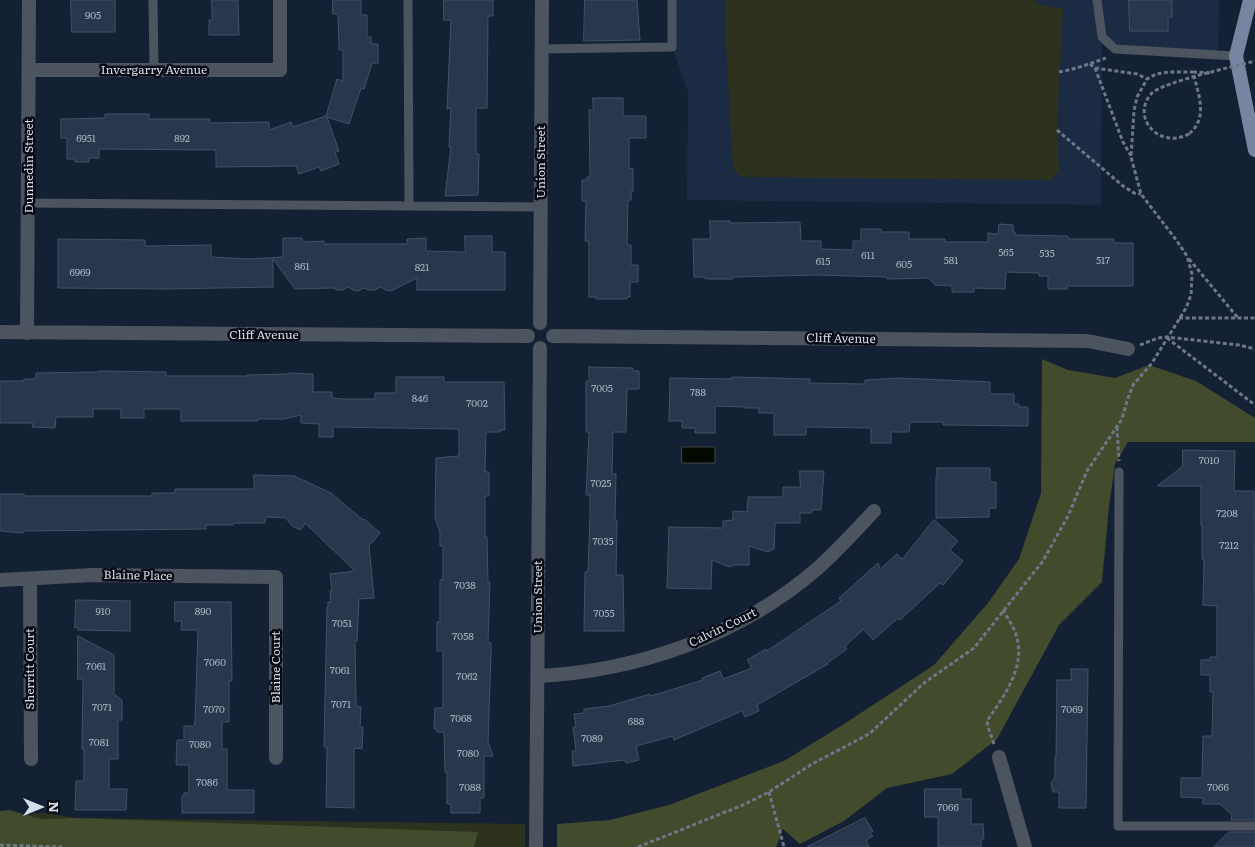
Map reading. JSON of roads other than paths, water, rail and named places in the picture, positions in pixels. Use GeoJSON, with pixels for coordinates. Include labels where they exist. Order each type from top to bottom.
{"type":"FeatureCollection","features":[{"type":"Feature","properties":{"kind":"main road"},"geometry":{"type":"LineString","coordinates":[[1250,0],[1236,56],[1255,150]]}},
{"type":"Feature","properties":{"kind":"street","name":"Dunnedin Street"},"geometry":{"type":"LineString","coordinates":[[27,333],[29,0]]}},
{"type":"Feature","properties":{"kind":"street","name":"Invergarry Avenue"},"geometry":{"type":"LineString","coordinates":[[29,70],[280,70],[280,0]]}},
{"type":"Feature","properties":{"kind":"street","name":"Union Street"},"geometry":{"type":"LineString","coordinates":[[540,323],[542,0]]}},
{"type":"Feature","properties":{"kind":"street"},"geometry":{"type":"LineString","coordinates":[[540,323],[548,326],[552,336],[550,343],[540,348],[533,346],[528,336],[532,326],[540,323]]}},
{"type":"Feature","properties":{"kind":"street","name":"Cliff Avenue"},"geometry":{"type":"LineString","coordinates":[[0,332],[528,336]]}},
{"type":"Feature","properties":{"kind":"street","name":"Cliff Avenue"},"geometry":{"type":"LineString","coordinates":[[552,336],[1088,341],[1128,349]]}},
{"type":"Feature","properties":{"kind":"street","name":"Union Street"},"geometry":{"type":"LineString","coordinates":[[536,847],[540,348]]}},
{"type":"Feature","properties":{"kind":"street","name":"Calvin Court"},"geometry":{"type":"LineString","coordinates":[[538,676],[589,672],[652,657],[683,647],[751,616],[818,568],[874,511]]}},
{"type":"Feature","properties":{"kind":"street","name":"Blaine Place"},"geometry":{"type":"LineString","coordinates":[[0,580],[93,575],[276,577]]}},
{"type":"Feature","properties":{"kind":"street","name":"Blaine Court"},"geometry":{"type":"LineString","coordinates":[[276,577],[276,758]]}},
{"type":"Feature","properties":{"kind":"street","name":"Sherritt Court"},"geometry":{"type":"LineString","coordinates":[[30,579],[31,759]]}},
{"type":"Feature","properties":{"kind":"street"},"geometry":{"type":"LineString","coordinates":[[999,757],[1025,847]]}},
{"type":"Feature","properties":{"kind":"lane"},"geometry":{"type":"LineString","coordinates":[[153,0],[154,70]]}},
{"type":"Feature","properties":{"kind":"lane"},"geometry":{"type":"LineString","coordinates":[[408,0],[409,206]]}},
{"type":"Feature","properties":{"kind":"lane"},"geometry":{"type":"LineString","coordinates":[[542,49],[672,47],[672,0]]}},
{"type":"Feature","properties":{"kind":"lane"},"geometry":{"type":"LineString","coordinates":[[1097,0],[1102,37],[1115,49],[1236,56]]}},
{"type":"Feature","properties":{"kind":"lane"},"geometry":{"type":"LineString","coordinates":[[29,203],[541,207]]}},
{"type":"Feature","properties":{"kind":"lane"},"geometry":{"type":"LineString","coordinates":[[1119,472],[1118,826],[1255,826]]}}]}
